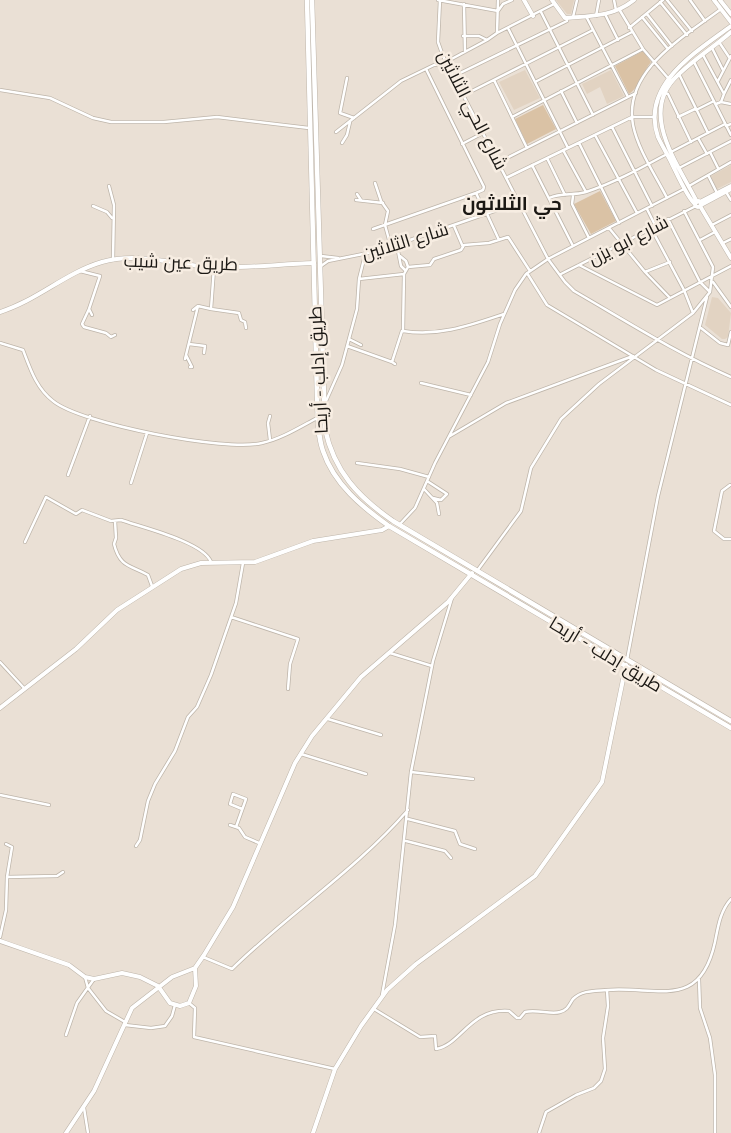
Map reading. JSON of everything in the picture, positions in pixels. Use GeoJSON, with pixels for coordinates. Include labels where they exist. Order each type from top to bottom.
{"type":"FeatureCollection","features":[{"type":"Feature","properties":{"kind":"main road","name":"طريق إدلب - أريحا"},"geometry":{"type":"LineString","coordinates":[[307,0],[310,21],[319,256],[317,286],[319,418],[323,450],[330,465],[351,495],[389,526],[435,549]]}},
{"type":"Feature","properties":{"kind":"main road","name":"طريق إدلب - أريحا"},"geometry":{"type":"LineString","coordinates":[[312,0],[310,21],[309,128],[314,263],[325,428],[329,447],[348,483],[370,506],[435,549],[627,663],[731,721]]}},
{"type":"Feature","properties":{"kind":"main road","name":"طريق إدلب - أريحا"},"geometry":{"type":"LineString","coordinates":[[627,663],[731,728]]}},
{"type":"Feature","properties":{"kind":"street"},"geometry":{"type":"LineString","coordinates":[[439,0],[480,6],[498,11]]}},
{"type":"Feature","properties":{"kind":"street","name":"شارع الحي الثلاثين"},"geometry":{"type":"LineString","coordinates":[[439,0],[438,42],[548,258],[565,282],[574,291],[657,340],[691,359],[731,377]]}},
{"type":"Feature","properties":{"kind":"street"},"geometry":{"type":"LineString","coordinates":[[480,0],[480,6]]}},
{"type":"Feature","properties":{"kind":"street"},"geometry":{"type":"LineString","coordinates":[[497,33],[498,0]]}},
{"type":"Feature","properties":{"kind":"street"},"geometry":{"type":"LineString","coordinates":[[498,11],[503,4],[512,0]]}},
{"type":"Feature","properties":{"kind":"street"},"geometry":{"type":"LineString","coordinates":[[519,0],[525,1],[533,16]]}},
{"type":"Feature","properties":{"kind":"street"},"geometry":{"type":"LineString","coordinates":[[573,17],[577,0]]}},
{"type":"Feature","properties":{"kind":"street"},"geometry":{"type":"LineString","coordinates":[[596,17],[599,0]]}},
{"type":"Feature","properties":{"kind":"street"},"geometry":{"type":"LineString","coordinates":[[614,0],[643,49],[668,78]]}},
{"type":"Feature","properties":{"kind":"street"},"geometry":{"type":"LineString","coordinates":[[336,132],[394,85],[447,62],[497,33],[541,12],[553,2],[565,18],[587,18],[605,14],[634,0]]}},
{"type":"Feature","properties":{"kind":"street"},"geometry":{"type":"LineString","coordinates":[[690,0],[705,21]]}},
{"type":"Feature","properties":{"kind":"street"},"geometry":{"type":"LineString","coordinates":[[714,0],[731,22]]}},
{"type":"Feature","properties":{"kind":"street"},"geometry":{"type":"LineString","coordinates":[[720,0],[731,14]]}},
{"type":"Feature","properties":{"kind":"street"},"geometry":{"type":"LineString","coordinates":[[629,28],[663,1]]}},
{"type":"Feature","properties":{"kind":"street"},"geometry":{"type":"LineString","coordinates":[[663,1],[692,31]]}},
{"type":"Feature","properties":{"kind":"street"},"geometry":{"type":"LineString","coordinates":[[663,1],[687,35]]}},
{"type":"Feature","properties":{"kind":"street"},"geometry":{"type":"LineString","coordinates":[[464,4],[464,52]]}},
{"type":"Feature","properties":{"kind":"street"},"geometry":{"type":"LineString","coordinates":[[667,198],[633,126],[632,117],[636,93],[648,69],[654,62],[721,8]]}},
{"type":"Feature","properties":{"kind":"street"},"geometry":{"type":"LineString","coordinates":[[541,12],[593,114]]}},
{"type":"Feature","properties":{"kind":"street"},"geometry":{"type":"LineString","coordinates":[[647,13],[672,46]]}},
{"type":"Feature","properties":{"kind":"street"},"geometry":{"type":"LineString","coordinates":[[605,14],[618,40]]}},
{"type":"Feature","properties":{"kind":"street"},"geometry":{"type":"LineString","coordinates":[[642,17],[668,50]]}},
{"type":"Feature","properties":{"kind":"street"},"geometry":{"type":"LineString","coordinates":[[454,76],[517,47],[567,21],[567,18]]}},
{"type":"Feature","properties":{"kind":"street"},"geometry":{"type":"LineString","coordinates":[[587,18],[628,97]]}},
{"type":"Feature","properties":{"kind":"street"},"geometry":{"type":"LineString","coordinates":[[687,187],[679,168],[658,135],[655,117],[657,99],[668,78],[731,26]]}},
{"type":"Feature","properties":{"kind":"street"},"geometry":{"type":"LineString","coordinates":[[508,28],[568,148]]}},
{"type":"Feature","properties":{"kind":"street"},"geometry":{"type":"LineString","coordinates":[[464,95],[593,30]]}},
{"type":"Feature","properties":{"kind":"street"},"geometry":{"type":"LineString","coordinates":[[535,82],[632,32]]}},
{"type":"Feature","properties":{"kind":"street"},"geometry":{"type":"LineString","coordinates":[[731,32],[679,74],[665,93],[660,119],[669,153],[687,187],[731,258]]}},
{"type":"Feature","properties":{"kind":"street"},"geometry":{"type":"LineString","coordinates":[[463,36],[479,36],[487,40]]}},
{"type":"Feature","properties":{"kind":"street"},"geometry":{"type":"LineString","coordinates":[[718,81],[730,57],[719,42]]}},
{"type":"Feature","properties":{"kind":"street"},"geometry":{"type":"LineString","coordinates":[[712,48],[723,70]]}},
{"type":"Feature","properties":{"kind":"street"},"geometry":{"type":"LineString","coordinates":[[512,117],[643,49]]}},
{"type":"Feature","properties":{"kind":"street"},"geometry":{"type":"LineString","coordinates":[[703,55],[724,94]]}},
{"type":"Feature","properties":{"kind":"street"},"geometry":{"type":"LineString","coordinates":[[694,62],[731,135]]}},
{"type":"Feature","properties":{"kind":"street"},"geometry":{"type":"LineString","coordinates":[[373,229],[476,193],[483,190],[484,187],[426,70]]}},
{"type":"Feature","properties":{"kind":"street"},"geometry":{"type":"LineString","coordinates":[[679,74],[708,133]]}},
{"type":"Feature","properties":{"kind":"street"},"geometry":{"type":"LineString","coordinates":[[347,78],[340,112],[352,119]]}},
{"type":"Feature","properties":{"kind":"street"},"geometry":{"type":"LineString","coordinates":[[494,80],[527,148]]}},
{"type":"Feature","properties":{"kind":"street"},"geometry":{"type":"LineString","coordinates":[[721,102],[731,80]]}},
{"type":"Feature","properties":{"kind":"street"},"geometry":{"type":"LineString","coordinates":[[0,90],[50,98],[93,118],[111,122],[164,122],[217,117],[309,128]]}},
{"type":"Feature","properties":{"kind":"street"},"geometry":{"type":"LineString","coordinates":[[561,91],[577,123]]}},
{"type":"Feature","properties":{"kind":"street"},"geometry":{"type":"LineString","coordinates":[[499,162],[636,93]]}},
{"type":"Feature","properties":{"kind":"street"},"geometry":{"type":"LineString","coordinates":[[665,93],[668,94],[691,142]]}},
{"type":"Feature","properties":{"kind":"street"},"geometry":{"type":"LineString","coordinates":[[678,117],[714,102],[731,104]]}},
{"type":"Feature","properties":{"kind":"street"},"geometry":{"type":"LineString","coordinates":[[507,177],[632,117],[655,117]]}},
{"type":"Feature","properties":{"kind":"street"},"geometry":{"type":"LineString","coordinates":[[342,143],[347,135],[352,119]]}},
{"type":"Feature","properties":{"kind":"street"},"geometry":{"type":"LineString","coordinates":[[549,198],[559,194],[573,196],[601,187],[708,133],[731,124]]}},
{"type":"Feature","properties":{"kind":"street"},"geometry":{"type":"LineString","coordinates":[[612,127],[652,206]]}},
{"type":"Feature","properties":{"kind":"street"},"geometry":{"type":"LineString","coordinates":[[462,144],[484,132]]}},
{"type":"Feature","properties":{"kind":"street"},"geometry":{"type":"LineString","coordinates":[[595,135],[637,214]]}},
{"type":"Feature","properties":{"kind":"street"},"geometry":{"type":"LineString","coordinates":[[698,138],[719,169]]}},
{"type":"Feature","properties":{"kind":"street"},"geometry":{"type":"LineString","coordinates":[[679,168],[731,141]]}},
{"type":"Feature","properties":{"kind":"street"},"geometry":{"type":"LineString","coordinates":[[579,143],[619,223]]}},
{"type":"Feature","properties":{"kind":"street"},"geometry":{"type":"LineString","coordinates":[[563,150],[586,192]]}},
{"type":"Feature","properties":{"kind":"street"},"geometry":{"type":"LineString","coordinates":[[547,158],[566,195]]}},
{"type":"Feature","properties":{"kind":"street"},"geometry":{"type":"LineString","coordinates":[[399,525],[415,508],[488,362],[504,314],[515,290],[529,272],[548,258],[647,209],[731,162]]}},
{"type":"Feature","properties":{"kind":"street"},"geometry":{"type":"LineString","coordinates":[[532,165],[573,246]]}},
{"type":"Feature","properties":{"kind":"street"},"geometry":{"type":"LineString","coordinates":[[708,175],[717,193]]}},
{"type":"Feature","properties":{"kind":"street"},"geometry":{"type":"LineString","coordinates":[[375,184],[388,211],[385,225],[391,247]]}},
{"type":"Feature","properties":{"kind":"street"},"geometry":{"type":"LineString","coordinates":[[109,186],[114,205],[113,260]]}},
{"type":"Feature","properties":{"kind":"street"},"geometry":{"type":"LineString","coordinates":[[698,204],[717,193],[731,188]]}},
{"type":"Feature","properties":{"kind":"street"},"geometry":{"type":"LineString","coordinates":[[698,204],[731,188]]}},
{"type":"Feature","properties":{"kind":"street"},"geometry":{"type":"LineString","coordinates":[[726,192],[731,200]]}},
{"type":"Feature","properties":{"kind":"street"},"geometry":{"type":"LineString","coordinates":[[476,193],[499,240]]}},
{"type":"Feature","properties":{"kind":"street"},"geometry":{"type":"LineString","coordinates":[[357,194],[361,200]]}},
{"type":"Feature","properties":{"kind":"street"},"geometry":{"type":"LineString","coordinates":[[573,196],[572,204],[589,238]]}},
{"type":"Feature","properties":{"kind":"street"},"geometry":{"type":"LineString","coordinates":[[356,200],[383,203]]}},
{"type":"Feature","properties":{"kind":"street","name":"شارع الثلاثين"},"geometry":{"type":"LineString","coordinates":[[319,269],[328,261],[396,246],[486,214],[522,204]]}},
{"type":"Feature","properties":{"kind":"street","name":"شارع ابو يزن"},"geometry":{"type":"LineString","coordinates":[[561,274],[698,204]]}},
{"type":"Feature","properties":{"kind":"street"},"geometry":{"type":"LineString","coordinates":[[93,206],[107,212],[113,219]]}},
{"type":"Feature","properties":{"kind":"street"},"geometry":{"type":"LineString","coordinates":[[647,209],[655,226]]}},
{"type":"Feature","properties":{"kind":"street"},"geometry":{"type":"LineString","coordinates":[[313,1133],[335,1069],[387,990],[416,964],[535,876],[602,782],[627,663],[658,496],[684,385],[701,328],[712,280],[713,267],[684,211]]}},
{"type":"Feature","properties":{"kind":"street"},"geometry":{"type":"LineString","coordinates":[[712,225],[731,215]]}},
{"type":"Feature","properties":{"kind":"street"},"geometry":{"type":"LineString","coordinates":[[668,219],[708,294]]}},
{"type":"Feature","properties":{"kind":"street"},"geometry":{"type":"LineString","coordinates":[[454,226],[463,247]]}},
{"type":"Feature","properties":{"kind":"street"},"geometry":{"type":"LineString","coordinates":[[609,228],[620,244],[670,298]]}},
{"type":"Feature","properties":{"kind":"street"},"geometry":{"type":"LineString","coordinates":[[651,228],[684,290],[693,313]]}},
{"type":"Feature","properties":{"kind":"street"},"geometry":{"type":"LineString","coordinates":[[699,240],[716,231]]}},
{"type":"Feature","properties":{"kind":"street"},"geometry":{"type":"LineString","coordinates":[[359,279],[404,272],[408,267],[430,265],[434,259],[461,250],[464,245],[508,237],[548,305],[684,385],[731,405]]}},
{"type":"Feature","properties":{"kind":"street"},"geometry":{"type":"LineString","coordinates":[[723,243],[731,239]]}},
{"type":"Feature","properties":{"kind":"street"},"geometry":{"type":"LineString","coordinates":[[347,346],[394,363],[402,331],[404,272],[396,246]]}},
{"type":"Feature","properties":{"kind":"street"},"geometry":{"type":"LineString","coordinates":[[324,404],[339,375],[349,339],[357,309],[359,279],[365,254]]}},
{"type":"Feature","properties":{"kind":"street"},"geometry":{"type":"LineString","coordinates":[[319,256],[344,258]]}},
{"type":"Feature","properties":{"kind":"street"},"geometry":{"type":"LineString","coordinates":[[400,256],[406,261],[408,267]]}},
{"type":"Feature","properties":{"kind":"street","name":"طريق عين شيب"},"geometry":{"type":"LineString","coordinates":[[0,312],[30,301],[78,271],[113,260],[156,259],[215,266],[314,263]]}},
{"type":"Feature","properties":{"kind":"street"},"geometry":{"type":"LineString","coordinates":[[645,272],[670,262]]}},
{"type":"Feature","properties":{"kind":"street"},"geometry":{"type":"LineString","coordinates":[[579,265],[657,306],[731,266]]}},
{"type":"Feature","properties":{"kind":"street"},"geometry":{"type":"LineString","coordinates":[[211,309],[215,266]]}},
{"type":"Feature","properties":{"kind":"street"},"geometry":{"type":"LineString","coordinates":[[78,271],[100,276],[82,324],[84,328],[106,333],[111,337],[115,334]]}},
{"type":"Feature","properties":{"kind":"street"},"geometry":{"type":"LineString","coordinates":[[712,280],[731,307]]}},
{"type":"Feature","properties":{"kind":"street"},"geometry":{"type":"LineString","coordinates":[[450,436],[506,403],[639,354],[693,313],[708,294]]}},
{"type":"Feature","properties":{"kind":"street"},"geometry":{"type":"LineString","coordinates":[[198,306],[239,314],[241,320],[246,322],[246,328]]}},
{"type":"Feature","properties":{"kind":"street"},"geometry":{"type":"LineString","coordinates":[[193,310],[198,306]]}},
{"type":"Feature","properties":{"kind":"street"},"geometry":{"type":"LineString","coordinates":[[190,368],[192,367],[186,357],[198,306]]}},
{"type":"Feature","properties":{"kind":"street"},"geometry":{"type":"LineString","coordinates":[[89,309],[92,315]]}},
{"type":"Feature","properties":{"kind":"street"},"geometry":{"type":"LineString","coordinates":[[402,331],[443,333],[453,328],[488,321],[504,314]]}},
{"type":"Feature","properties":{"kind":"street"},"geometry":{"type":"LineString","coordinates":[[701,328],[720,343],[728,345],[731,332]]}},
{"type":"Feature","properties":{"kind":"street"},"geometry":{"type":"LineString","coordinates":[[349,339],[361,345]]}},
{"type":"Feature","properties":{"kind":"street"},"geometry":{"type":"LineString","coordinates":[[0,343],[23,350],[34,377],[43,392],[65,409],[148,433],[173,438],[236,445],[261,444],[319,418]]}},
{"type":"Feature","properties":{"kind":"street"},"geometry":{"type":"LineString","coordinates":[[189,344],[205,346],[204,353]]}},
{"type":"Feature","properties":{"kind":"street"},"geometry":{"type":"LineString","coordinates":[[66,1133],[84,1108],[101,1078],[132,1008],[172,977],[195,968],[203,958],[233,907],[301,754],[326,718],[361,677],[453,597],[521,511],[531,468],[561,419],[599,384],[634,356]]}},
{"type":"Feature","properties":{"kind":"street"},"geometry":{"type":"LineString","coordinates":[[421,383],[471,395]]}},
{"type":"Feature","properties":{"kind":"street"},"geometry":{"type":"LineString","coordinates":[[68,475],[90,416]]}},
{"type":"Feature","properties":{"kind":"street"},"geometry":{"type":"LineString","coordinates":[[270,416],[268,427],[270,440]]}},
{"type":"Feature","properties":{"kind":"street"},"geometry":{"type":"LineString","coordinates":[[131,483],[148,433]]}},
{"type":"Feature","properties":{"kind":"street"},"geometry":{"type":"LineString","coordinates":[[357,463],[394,468],[428,479],[446,494],[441,500],[433,498]]}},
{"type":"Feature","properties":{"kind":"street"},"geometry":{"type":"LineString","coordinates":[[730,484],[722,491],[714,531],[724,539],[731,539]]}},
{"type":"Feature","properties":{"kind":"street"},"geometry":{"type":"LineString","coordinates":[[424,489],[433,498],[439,514]]}},
{"type":"Feature","properties":{"kind":"street"},"geometry":{"type":"LineString","coordinates":[[26,542],[46,497],[76,514],[82,510],[108,521],[122,520],[186,542],[207,554],[211,562]]}},
{"type":"Feature","properties":{"kind":"street"},"geometry":{"type":"LineString","coordinates":[[115,521],[116,538],[114,544],[120,560],[134,570],[148,575],[152,586]]}},
{"type":"Feature","properties":{"kind":"street"},"geometry":{"type":"LineString","coordinates":[[0,708],[76,650],[117,610],[152,586],[188,566],[211,562],[243,563],[276,556],[312,541],[382,530],[389,526]]}},
{"type":"Feature","properties":{"kind":"street"},"geometry":{"type":"LineString","coordinates":[[136,846],[140,840],[148,800],[162,769],[175,750],[188,717],[203,693],[231,617],[243,563]]}},
{"type":"Feature","properties":{"kind":"street"},"geometry":{"type":"LineString","coordinates":[[381,998],[390,959],[406,841],[411,772],[432,666],[453,597]]}},
{"type":"Feature","properties":{"kind":"street"},"geometry":{"type":"LineString","coordinates":[[231,617],[298,639],[290,664],[288,689]]}},
{"type":"Feature","properties":{"kind":"street"},"geometry":{"type":"LineString","coordinates":[[390,653],[432,666]]}},
{"type":"Feature","properties":{"kind":"street"},"geometry":{"type":"LineString","coordinates":[[0,662],[24,688]]}},
{"type":"Feature","properties":{"kind":"street"},"geometry":{"type":"LineString","coordinates":[[326,718],[381,735]]}},
{"type":"Feature","properties":{"kind":"street"},"geometry":{"type":"LineString","coordinates":[[301,754],[366,774]]}},
{"type":"Feature","properties":{"kind":"street"},"geometry":{"type":"LineString","coordinates":[[411,772],[473,779]]}},
{"type":"Feature","properties":{"kind":"street"},"geometry":{"type":"LineString","coordinates":[[0,794],[49,805]]}},
{"type":"Feature","properties":{"kind":"street"},"geometry":{"type":"LineString","coordinates":[[236,826],[246,799],[233,794],[230,804],[242,809]]}},
{"type":"Feature","properties":{"kind":"street"},"geometry":{"type":"LineString","coordinates":[[203,958],[232,969],[373,845],[408,810]]}},
{"type":"Feature","properties":{"kind":"street"},"geometry":{"type":"LineString","coordinates":[[408,819],[455,831],[460,844],[475,849]]}},
{"type":"Feature","properties":{"kind":"street"},"geometry":{"type":"LineString","coordinates":[[230,824],[241,830],[244,837],[261,844]]}},
{"type":"Feature","properties":{"kind":"street"},"geometry":{"type":"LineString","coordinates":[[406,841],[445,850],[451,858]]}},
{"type":"Feature","properties":{"kind":"street"},"geometry":{"type":"LineString","coordinates":[[0,937],[6,910],[7,877],[12,846],[6,844]]}},
{"type":"Feature","properties":{"kind":"street"},"geometry":{"type":"LineString","coordinates":[[7,877],[57,876],[63,872]]}},
{"type":"Feature","properties":{"kind":"street"},"geometry":{"type":"LineString","coordinates":[[373,1009],[420,1037],[435,1036],[436,1049],[448,1043],[474,1020],[491,1013],[509,1011],[517,1018],[520,1018],[525,1012],[533,1010],[560,1012],[569,1007],[572,1000],[582,993],[607,990],[664,992],[684,989],[699,980],[711,960],[722,912],[731,899]]}},
{"type":"Feature","properties":{"kind":"street"},"geometry":{"type":"LineString","coordinates":[[0,941],[70,965],[84,977],[88,988],[106,1011],[125,1024],[151,1028],[165,1026],[172,1016],[176,1005]]}},
{"type":"Feature","properties":{"kind":"street"},"geometry":{"type":"LineString","coordinates":[[189,1004],[196,986],[195,968]]}},
{"type":"Feature","properties":{"kind":"street"},"geometry":{"type":"LineString","coordinates":[[84,977],[94,978],[122,973],[140,977],[158,986],[170,1003],[185,1006],[189,1004]]}},
{"type":"Feature","properties":{"kind":"street"},"geometry":{"type":"LineString","coordinates":[[66,1035],[77,1003],[94,978]]}},
{"type":"Feature","properties":{"kind":"street"},"geometry":{"type":"LineString","coordinates":[[699,980],[700,1008],[710,1038],[715,1075],[714,1133]]}},
{"type":"Feature","properties":{"kind":"street"},"geometry":{"type":"LineString","coordinates":[[539,1133],[546,1112],[576,1094],[594,1088],[601,1080],[605,1069],[603,1038],[608,1006],[607,990]]}},
{"type":"Feature","properties":{"kind":"street"},"geometry":{"type":"LineString","coordinates":[[189,1004],[194,1008],[194,1037],[335,1069]]}},
{"type":"Feature","properties":{"kind":"street"},"geometry":{"type":"LineString","coordinates":[[84,1108],[88,1133]]}},
{"type":"Feature","properties":{"kind":"shaded area"},"geometry":{"type":"Polygon","coordinates":[[[556,0],[574,0],[571,14],[567,14],[556,0]]]}},
{"type":"Feature","properties":{"kind":"shaded area"},"geometry":{"type":"Polygon","coordinates":[[[643,51],[651,62],[636,88],[629,94],[615,66],[643,51]]]}},
{"type":"Feature","properties":{"kind":"shaded area"},"geometry":{"type":"Polygon","coordinates":[[[525,70],[540,98],[514,110],[499,82],[525,70]]]}},
{"type":"Feature","properties":{"kind":"shaded area"},"geometry":{"type":"Polygon","coordinates":[[[611,70],[624,96],[607,104],[600,87],[587,94],[582,84],[611,70]]]}},
{"type":"Feature","properties":{"kind":"shaded area"},"geometry":{"type":"Polygon","coordinates":[[[543,105],[556,129],[527,144],[515,119],[543,105]]]}},
{"type":"Feature","properties":{"kind":"shaded area"},"geometry":{"type":"Polygon","coordinates":[[[731,165],[731,182],[717,189],[711,176],[731,165]]]}},
{"type":"Feature","properties":{"kind":"shaded area"},"geometry":{"type":"Polygon","coordinates":[[[600,191],[616,221],[591,234],[574,204],[600,191]]]}},
{"type":"Feature","properties":{"kind":"shaded area"},"geometry":{"type":"Polygon","coordinates":[[[712,297],[718,298],[731,313],[728,337],[725,339],[722,339],[705,325],[712,297]]]}},
{"type":"Feature","properties":{"kind":"district","name":"حي الثلاثون"},"geometry":{"type":"Point","coordinates":[512,203]}}]}
